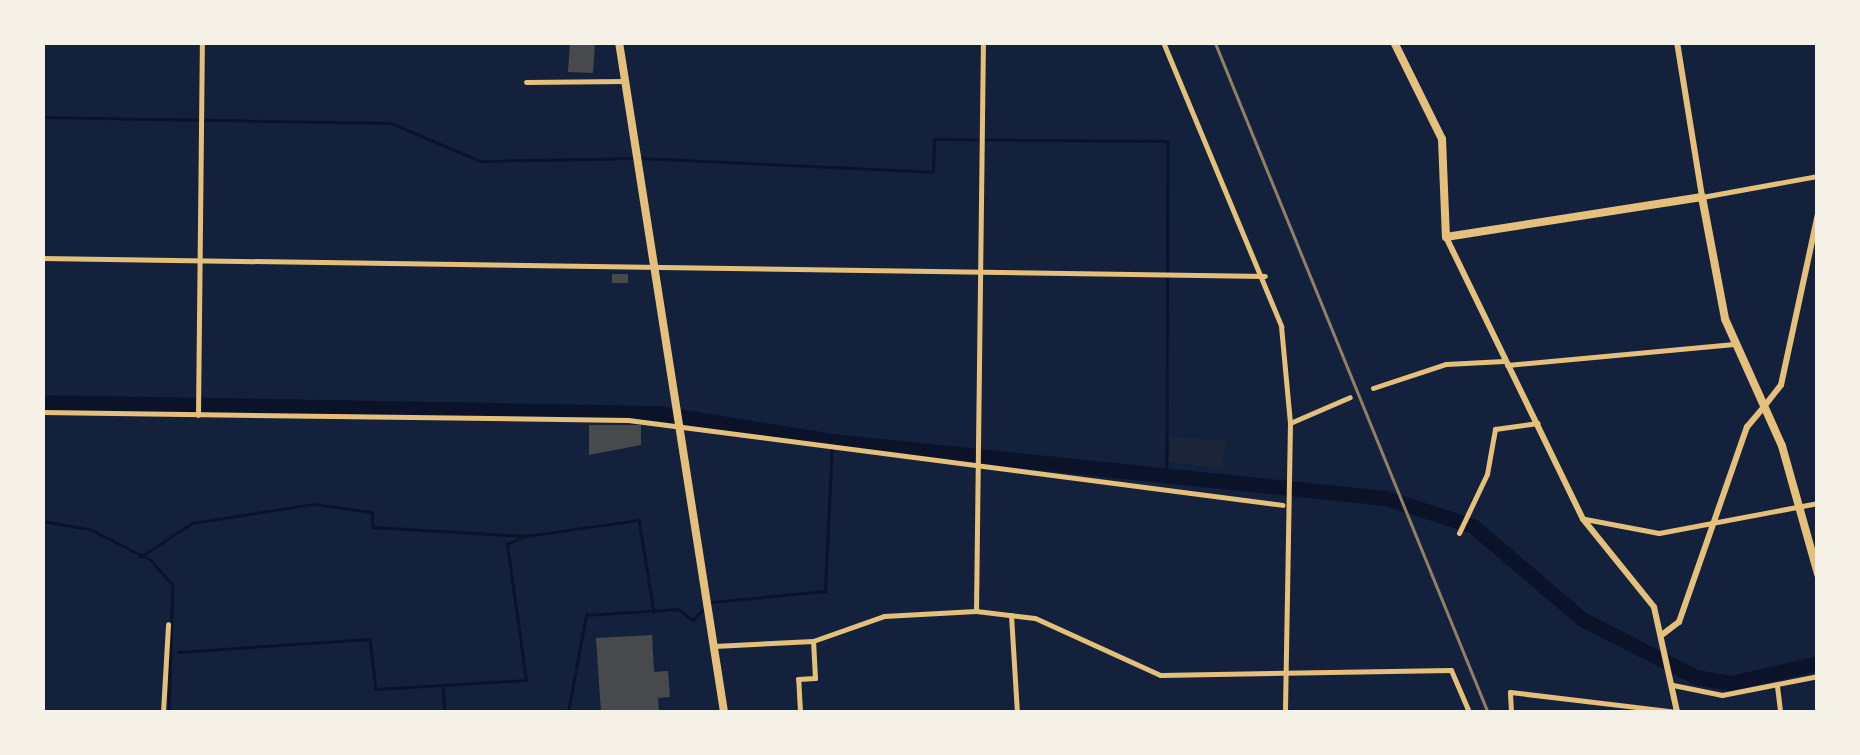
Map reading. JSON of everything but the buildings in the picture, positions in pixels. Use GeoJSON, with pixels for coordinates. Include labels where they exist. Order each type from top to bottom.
{"type":"FeatureCollection","features":[{"type":"Feature","properties":{"kind":"main road"},"geometry":{"type":"LineString","coordinates":[[619,42],[724,712]]}},
{"type":"Feature","properties":{"kind":"main road"},"geometry":{"type":"LineString","coordinates":[[1394,42],[1442,139],[1446,237],[1702,197],[1734,344],[1802,507],[1818,574]]}},
{"type":"Feature","properties":{"kind":"street"},"geometry":{"type":"LineString","coordinates":[[198,413],[202,42]]}},
{"type":"Feature","properties":{"kind":"street"},"geometry":{"type":"LineString","coordinates":[[976,611],[983,42]]}},
{"type":"Feature","properties":{"kind":"street"},"geometry":{"type":"LineString","coordinates":[[1163,42],[1265,276],[1282,326],[1290,423],[1283,505],[1285,712]]}},
{"type":"Feature","properties":{"kind":"street"},"geometry":{"type":"LineString","coordinates":[[1677,42],[1702,197],[1818,176]]}},
{"type":"Feature","properties":{"kind":"street"},"geometry":{"type":"LineString","coordinates":[[526,82],[625,81]]}},
{"type":"Feature","properties":{"kind":"street"},"geometry":{"type":"LineString","coordinates":[[1662,634],[1679,622],[1716,528],[1747,427],[1781,385],[1818,214]]}},
{"type":"Feature","properties":{"kind":"street"},"geometry":{"type":"LineString","coordinates":[[1446,237],[1584,519],[1649,598],[1662,634],[1677,712],[1510,692],[1511,712]]}},
{"type":"Feature","properties":{"kind":"street"},"geometry":{"type":"LineString","coordinates":[[42,258],[1265,276]]}},
{"type":"Feature","properties":{"kind":"street"},"geometry":{"type":"LineString","coordinates":[[1373,388],[1446,364],[1506,363],[1734,344]]}},
{"type":"Feature","properties":{"kind":"street"},"geometry":{"type":"LineString","coordinates":[[1290,423],[1350,397]]}},
{"type":"Feature","properties":{"kind":"street"},"geometry":{"type":"LineString","coordinates":[[42,412],[628,420],[979,470],[1283,505]]}},
{"type":"Feature","properties":{"kind":"street"},"geometry":{"type":"LineString","coordinates":[[1459,533],[1469,515],[1494,429],[1538,423]]}},
{"type":"Feature","properties":{"kind":"street"},"geometry":{"type":"LineString","coordinates":[[1584,519],[1644,533],[1716,528],[1818,503]]}},
{"type":"Feature","properties":{"kind":"street"},"geometry":{"type":"LineString","coordinates":[[714,646],[813,641],[884,616],[976,611],[1011,615],[1070,630],[1160,674],[1451,670],[1469,712]]}},
{"type":"Feature","properties":{"kind":"street"},"geometry":{"type":"LineString","coordinates":[[1011,615],[1017,712]]}},
{"type":"Feature","properties":{"kind":"street"},"geometry":{"type":"LineString","coordinates":[[163,712],[168,624]]}},
{"type":"Feature","properties":{"kind":"street"},"geometry":{"type":"LineString","coordinates":[[800,712],[798,679],[815,678],[813,641]]}},
{"type":"Feature","properties":{"kind":"street"},"geometry":{"type":"LineString","coordinates":[[1672,682],[1722,695],[1818,676]]}},
{"type":"Feature","properties":{"kind":"street"},"geometry":{"type":"LineString","coordinates":[[1777,686],[1780,712]]}},
{"type":"Feature","properties":{"kind":"shaded area"},"geometry":{"type":"Polygon","coordinates":[[[1171,437],[1226,440],[1222,468],[1169,462],[1171,437]]]}},
{"type":"Feature","properties":{"kind":"waterway"},"geometry":{"type":"LineString","coordinates":[[42,117],[391,123],[480,161],[633,158]]}},
{"type":"Feature","properties":{"kind":"waterway"},"geometry":{"type":"LineString","coordinates":[[641,158],[933,172],[934,139],[1168,141],[1167,477]]}},
{"type":"Feature","properties":{"kind":"waterway"},"geometry":{"type":"LineString","coordinates":[[42,402],[658,413],[832,441],[1386,498],[1473,526],[1582,619],[1696,677],[1731,683],[1818,663]]}},
{"type":"Feature","properties":{"kind":"waterway"},"geometry":{"type":"LineString","coordinates":[[568,712],[586,615],[678,609],[693,620],[711,602],[825,591],[832,441]]}},
{"type":"Feature","properties":{"kind":"waterway"},"geometry":{"type":"LineString","coordinates":[[140,557],[192,523],[314,504],[372,512],[373,527],[526,536],[639,520],[654,612]]}},
{"type":"Feature","properties":{"kind":"waterway"},"geometry":{"type":"LineString","coordinates":[[42,521],[90,529],[151,560],[173,585],[169,712]]}},
{"type":"Feature","properties":{"kind":"waterway"},"geometry":{"type":"LineString","coordinates":[[178,652],[370,639],[376,689],[526,680],[507,544],[526,536]]}},
{"type":"Feature","properties":{"kind":"waterway"},"geometry":{"type":"LineString","coordinates":[[443,686],[445,712]]}},
{"type":"Feature","properties":{"kind":"railway"},"geometry":{"type":"LineString","coordinates":[[1215,42],[1488,712]]}}]}
